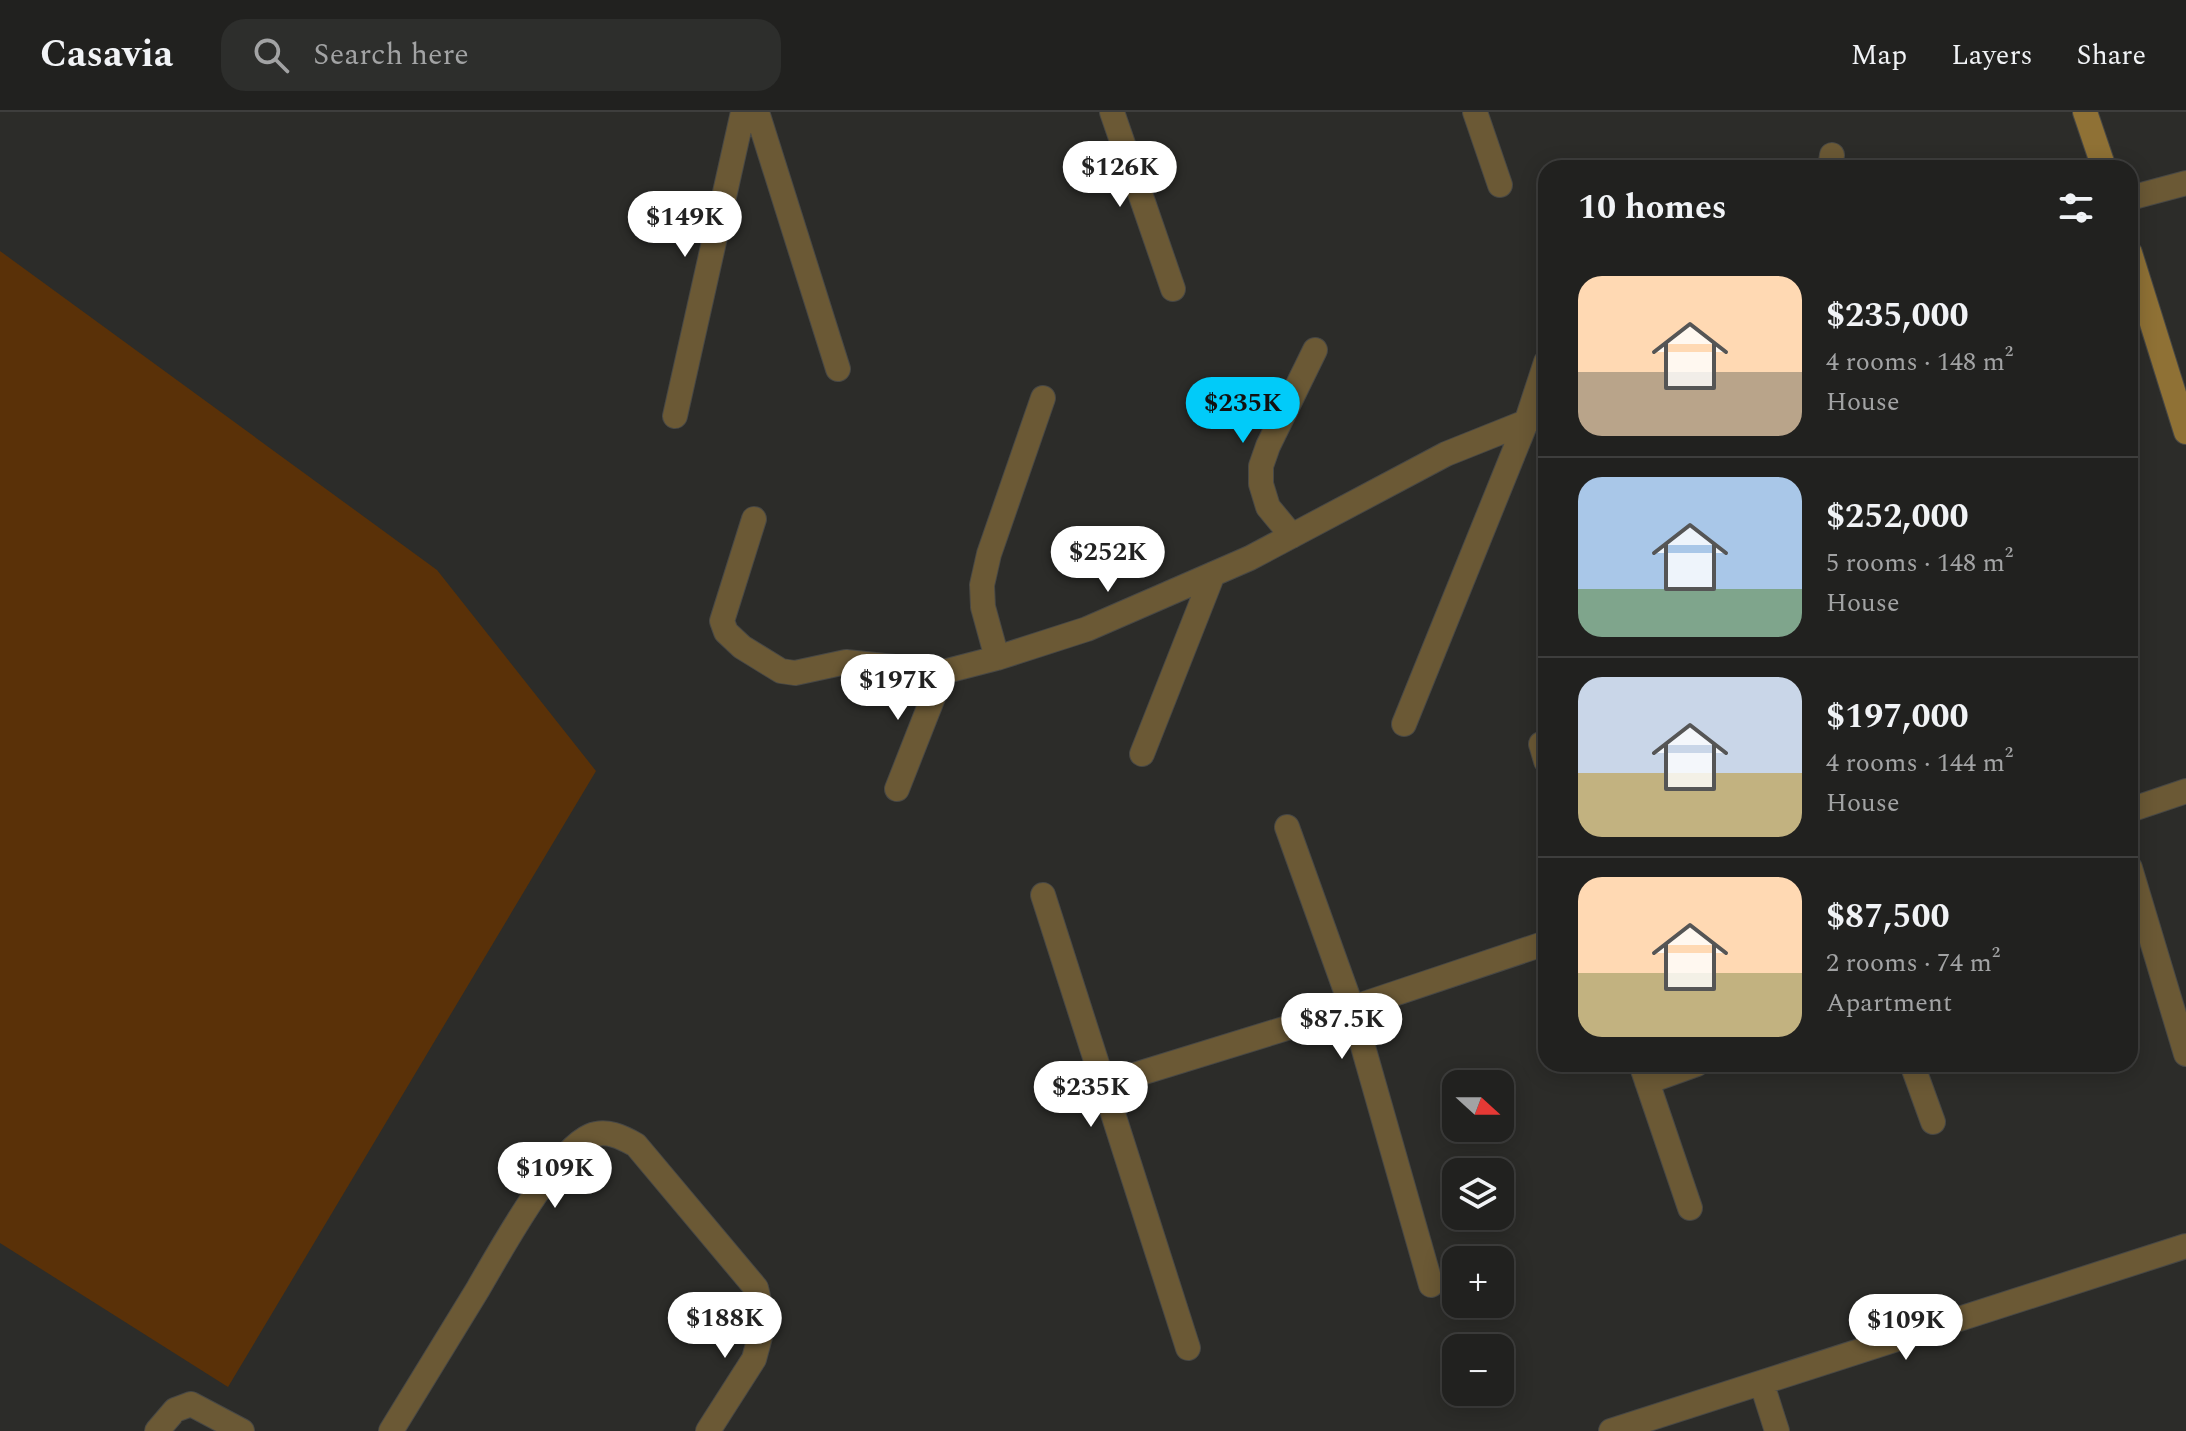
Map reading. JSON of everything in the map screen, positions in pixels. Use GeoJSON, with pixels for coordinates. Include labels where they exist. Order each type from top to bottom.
{"type":"FeatureCollection","features":[{"type":"Feature","properties":{"kind":"street"},"geometry":{"type":"LineString","coordinates":[[675,416],[743,112]]}},
{"type":"Feature","properties":{"kind":"street"},"geometry":{"type":"LineString","coordinates":[[757,112],[838,369]]}},
{"type":"Feature","properties":{"kind":"street"},"geometry":{"type":"LineString","coordinates":[[1112,112],[1173,289]]}},
{"type":"Feature","properties":{"kind":"street"},"geometry":{"type":"LineString","coordinates":[[1475,112],[1500,185]]}},
{"type":"Feature","properties":{"kind":"street"},"geometry":{"type":"LineString","coordinates":[[2085,112],[2099,160]]}},
{"type":"Feature","properties":{"kind":"street"},"geometry":{"type":"LineString","coordinates":[[2138,196],[2186,183]]}},
{"type":"Feature","properties":{"kind":"street"},"geometry":{"type":"LineString","coordinates":[[2138,279],[2186,432]]}},
{"type":"Feature","properties":{"kind":"street"},"geometry":{"type":"LineString","coordinates":[[1292,536],[1268,507],[1261,484],[1261,466],[1315,350]]}},
{"type":"Feature","properties":{"kind":"street"},"geometry":{"type":"LineString","coordinates":[[997,658],[983,607],[982,585],[989,554],[1043,398]]}},
{"type":"Feature","properties":{"kind":"street"},"geometry":{"type":"LineString","coordinates":[[754,519],[722,621],[726,632],[742,647],[781,671],[795,673],[846,662],[943,672],[1087,629],[1292,536],[1446,454],[1536,417]]}},
{"type":"Feature","properties":{"kind":"street"},"geometry":{"type":"LineString","coordinates":[[1404,724],[1536,417]]}},
{"type":"Feature","properties":{"kind":"street"},"geometry":{"type":"LineString","coordinates":[[1142,754],[1213,574]]}},
{"type":"Feature","properties":{"kind":"street"},"geometry":{"type":"LineString","coordinates":[[897,789],[943,672]]}},
{"type":"Feature","properties":{"kind":"street"},"geometry":{"type":"LineString","coordinates":[[2138,807],[2186,791]]}},
{"type":"Feature","properties":{"kind":"street"},"geometry":{"type":"LineString","coordinates":[[1287,827],[1352,1008],[1431,1285]]}},
{"type":"Feature","properties":{"kind":"street"},"geometry":{"type":"LineString","coordinates":[[1043,895],[1188,1348]]}},
{"type":"Feature","properties":{"kind":"street"},"geometry":{"type":"LineString","coordinates":[[2138,895],[2186,1054]]}},
{"type":"Feature","properties":{"kind":"street"},"geometry":{"type":"LineString","coordinates":[[1102,1085],[1352,1008],[1538,946]]}},
{"type":"Feature","properties":{"kind":"street"},"geometry":{"type":"LineString","coordinates":[[1915,1072],[1933,1122]]}},
{"type":"Feature","properties":{"kind":"street"},"geometry":{"type":"LineString","coordinates":[[1644,1073],[1690,1208]]}},
{"type":"Feature","properties":{"kind":"street"},"geometry":{"type":"LineString","coordinates":[[391,1431],[531,1201],[576,1144],[593,1134],[616,1134],[636,1145],[756,1288],[764,1322],[754,1359],[708,1431]]}},
{"type":"Feature","properties":{"kind":"street"},"geometry":{"type":"LineString","coordinates":[[1611,1431],[2186,1246]]}},
{"type":"Feature","properties":{"kind":"street"},"geometry":{"type":"LineString","coordinates":[[1762,1384],[1777,1431]]}},
{"type":"Feature","properties":{"kind":"street"},"geometry":{"type":"LineString","coordinates":[[157,1431],[175,1410],[185,1404],[198,1406],[242,1431]]}},
{"type":"Feature","properties":{"kind":"shaded area"},"geometry":{"type":"Polygon","coordinates":[[[0,251],[437,570],[596,771],[228,1387],[0,1243],[0,251]]]}}]}
